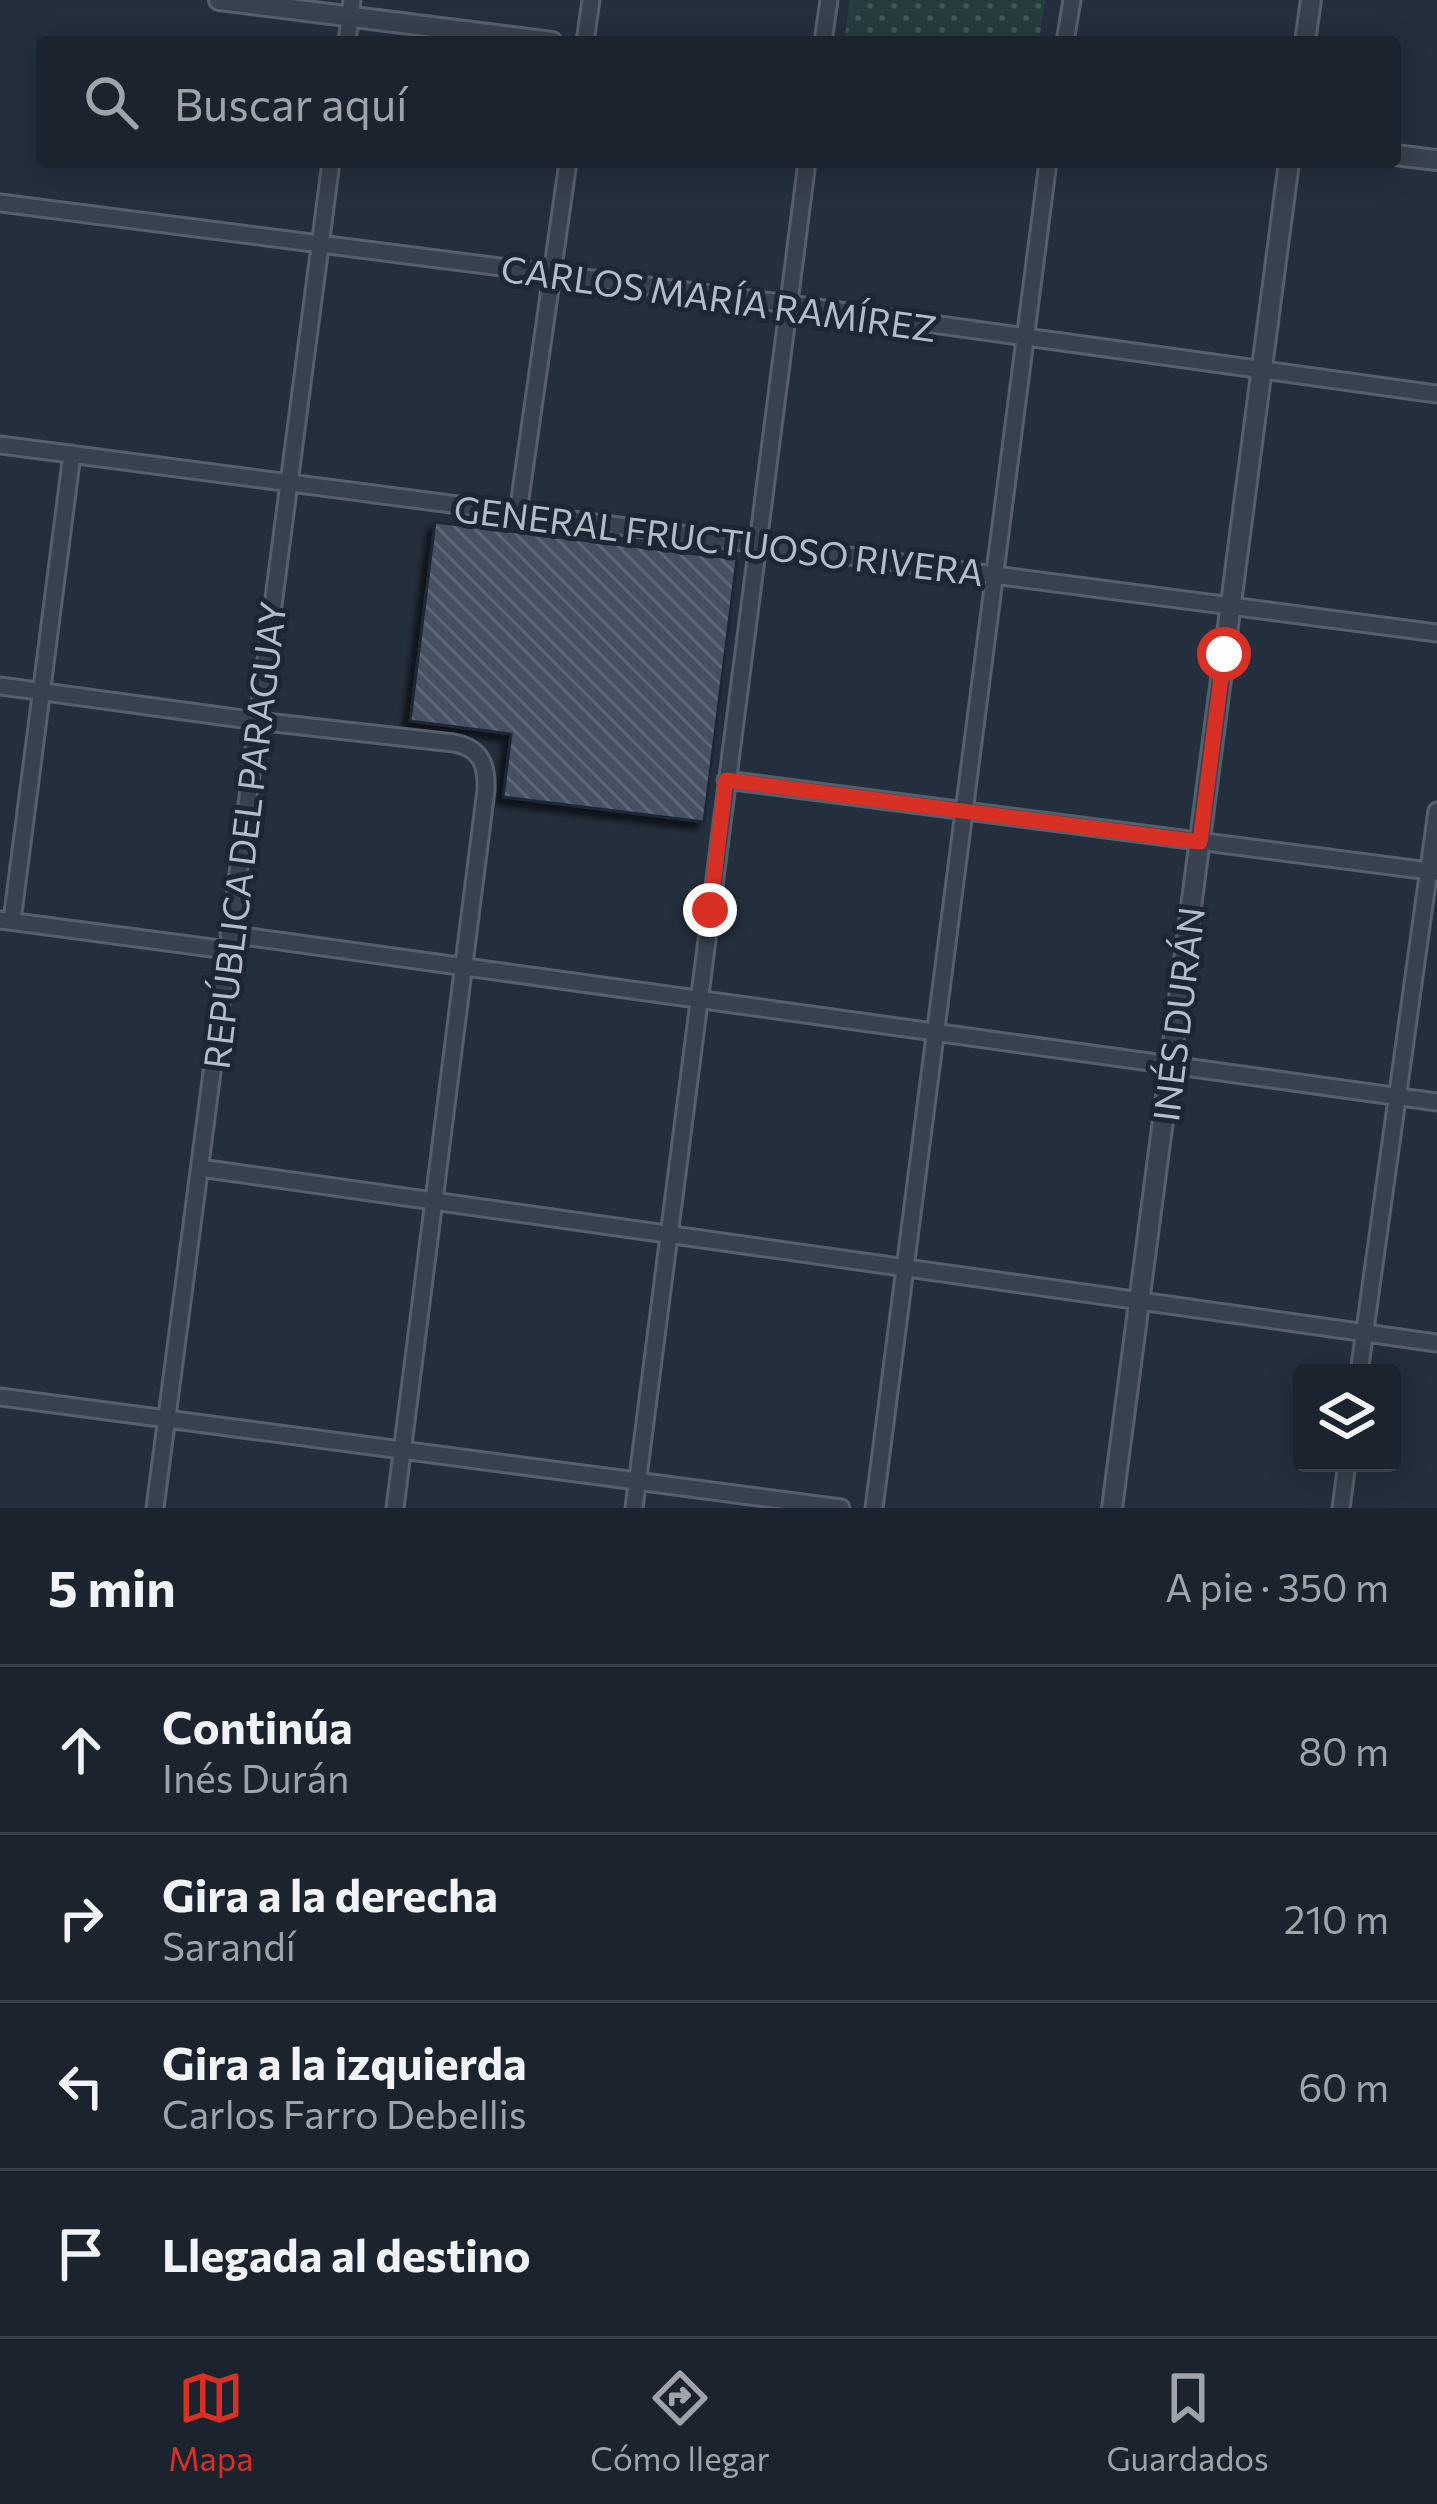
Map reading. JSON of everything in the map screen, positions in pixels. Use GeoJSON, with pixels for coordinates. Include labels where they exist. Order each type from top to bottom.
{"type":"FeatureCollection","features":[{"type":"Feature","properties":{"kind":"street"},"geometry":{"type":"LineString","coordinates":[[218,0],[351,7],[518,36]]}},
{"type":"Feature","properties":{"kind":"street"},"geometry":{"type":"LineString","coordinates":[[586,36],[591,0]]}},
{"type":"Feature","properties":{"kind":"street"},"geometry":{"type":"LineString","coordinates":[[825,36],[829,0]]}},
{"type":"Feature","properties":{"kind":"street"},"geometry":{"type":"LineString","coordinates":[[1066,36],[1072,0]]}},
{"type":"Feature","properties":{"kind":"street"},"geometry":{"type":"LineString","coordinates":[[1306,36],[1311,0]]}},
{"type":"Feature","properties":{"kind":"street"},"geometry":{"type":"LineString","coordinates":[[1401,156],[1437,160]]}},
{"type":"Feature","properties":{"kind":"street","name":"REPÚBLICA DEL PARAGUAY"},"geometry":{"type":"LineString","coordinates":[[155,1508],[330,168]]}},
{"type":"Feature","properties":{"kind":"street"},"geometry":{"type":"LineString","coordinates":[[518,512],[567,168]]}},
{"type":"Feature","properties":{"kind":"street"},"geometry":{"type":"LineString","coordinates":[[634,1508],[806,168]]}},
{"type":"Feature","properties":{"kind":"street"},"geometry":{"type":"LineString","coordinates":[[874,1508],[1047,168]]}},
{"type":"Feature","properties":{"kind":"street","name":"INÉS DURÁN"},"geometry":{"type":"LineString","coordinates":[[1112,1508],[1288,168]]}},
{"type":"Feature","properties":{"kind":"street","name":"CARLOS MARÍA RAMÍREZ"},"geometry":{"type":"LineString","coordinates":[[0,203],[788,304],[1437,394]]}},
{"type":"Feature","properties":{"kind":"street","name":"GENERAL FRUCTUOSO RIVERA"},"geometry":{"type":"LineString","coordinates":[[0,445],[1437,633]]}},
{"type":"Feature","properties":{"kind":"street"},"geometry":{"type":"LineString","coordinates":[[72,454],[6,921],[464,965],[1437,1102]]}},
{"type":"Feature","properties":{"kind":"street"},"geometry":{"type":"LineString","coordinates":[[0,686],[454,743],[469,746],[482,759],[486,790],[395,1508]]}},
{"type":"Feature","properties":{"kind":"street"},"geometry":{"type":"LineString","coordinates":[[726,780],[1433,872]]}},
{"type":"Feature","properties":{"kind":"street"},"geometry":{"type":"LineString","coordinates":[[1360,1364],[1433,872],[1437,811]]}},
{"type":"Feature","properties":{"kind":"street"},"geometry":{"type":"LineString","coordinates":[[200,1168],[1437,1343]]}},
{"type":"Feature","properties":{"kind":"street"},"geometry":{"type":"LineString","coordinates":[[0,1397],[841,1508]]}},
{"type":"Feature","properties":{"kind":"street"},"geometry":{"type":"LineString","coordinates":[[1341,1508],[1346,1472]]}},
{"type":"Feature","properties":{"kind":"green space"},"geometry":{"type":"Polygon","coordinates":[[[850,0],[1045,0],[1040,36],[845,36],[850,0]]]}},
{"type":"Feature","properties":{"kind":"building"},"geometry":{"type":"Polygon","coordinates":[[[435,522],[737,559],[704,822],[503,797],[511,734],[410,721],[435,522]]]}},
{"type":"Feature","properties":{"kind":"route"},"geometry":{"type":"LineString","coordinates":[[710,910],[726,780],[1200,842],[1224,654]]}}]}
